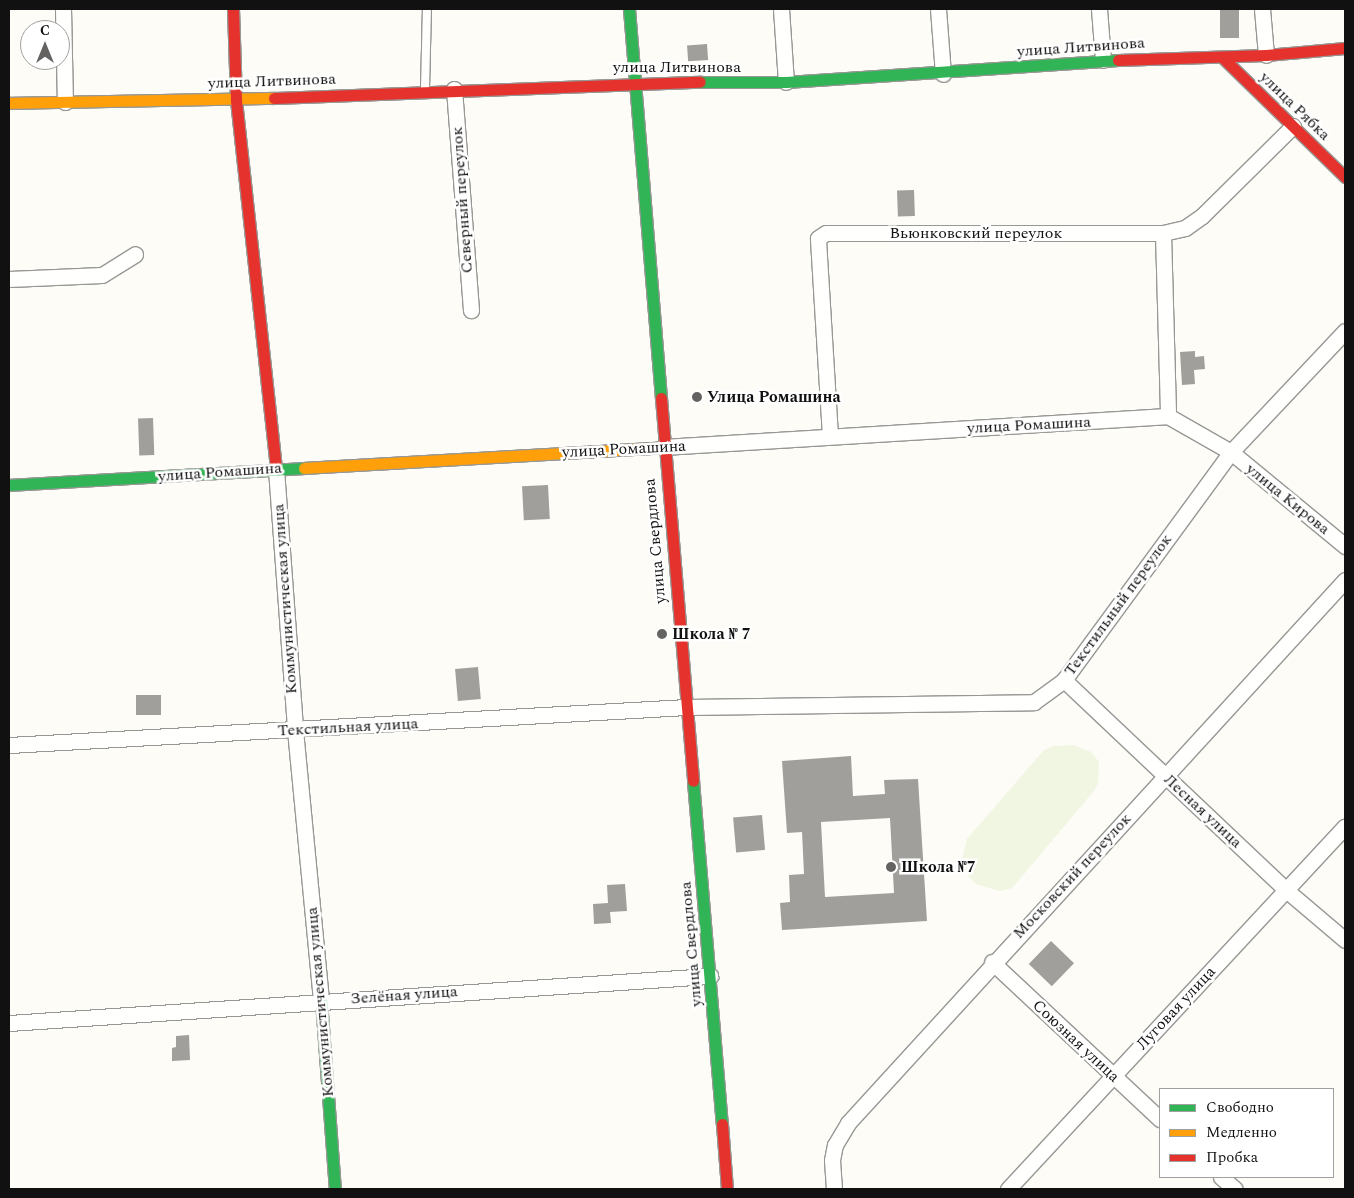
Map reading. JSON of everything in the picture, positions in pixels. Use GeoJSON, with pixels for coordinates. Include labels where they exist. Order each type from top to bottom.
{"type":"FeatureCollection","features":[{"type":"Feature","properties":{"kind":"main road","name":"Коммунистическая улица"},"geometry":{"type":"LineString","coordinates":[[232,9],[236,100],[276,468]]}},
{"type":"Feature","properties":{"kind":"main road","name":"улица Свердлова"},"geometry":{"type":"LineString","coordinates":[[629,9],[663,447],[687,707],[727,1189]]}},
{"type":"Feature","properties":{"kind":"main road","name":"улица Литвинова"},"geometry":{"type":"LineString","coordinates":[[9,103],[236,100],[636,82],[786,82],[943,74],[1103,60],[1266,55],[1345,48]]}},
{"type":"Feature","properties":{"kind":"main road","name":"улица Рябка"},"geometry":{"type":"LineString","coordinates":[[1222,57],[1345,177]]}},
{"type":"Feature","properties":{"kind":"main road","name":"улица Ромашина"},"geometry":{"type":"LineString","coordinates":[[9,485],[663,447]]}},
{"type":"Feature","properties":{"kind":"main road","name":"Коммунистическая улица"},"geometry":{"type":"LineString","coordinates":[[320,1000],[335,1189]]}},
{"type":"Feature","properties":{"kind":"street"},"geometry":{"type":"LineString","coordinates":[[63,9],[65,102]]}},
{"type":"Feature","properties":{"kind":"street"},"geometry":{"type":"LineString","coordinates":[[781,9],[786,82]]}},
{"type":"Feature","properties":{"kind":"street"},"geometry":{"type":"LineString","coordinates":[[938,9],[943,74]]}},
{"type":"Feature","properties":{"kind":"street"},"geometry":{"type":"LineString","coordinates":[[1099,9],[1103,60]]}},
{"type":"Feature","properties":{"kind":"street"},"geometry":{"type":"LineString","coordinates":[[1262,9],[1266,55]]}},
{"type":"Feature","properties":{"kind":"street","name":"Северный переулок"},"geometry":{"type":"LineString","coordinates":[[454,89],[470,310]]}},
{"type":"Feature","properties":{"kind":"street","name":"Вьюнковский переулок"},"geometry":{"type":"LineString","coordinates":[[830,436],[818,238],[826,233],[1162,232],[1185,228],[1202,216],[1293,126]]}},
{"type":"Feature","properties":{"kind":"street"},"geometry":{"type":"LineString","coordinates":[[1162,232],[1168,416],[1231,452]]}},
{"type":"Feature","properties":{"kind":"street"},"geometry":{"type":"LineString","coordinates":[[9,279],[102,274],[135,254]]}},
{"type":"Feature","properties":{"kind":"street","name":"Текстильный переулок"},"geometry":{"type":"LineString","coordinates":[[687,707],[1034,702],[1064,680],[1231,452],[1345,331]]}},
{"type":"Feature","properties":{"kind":"street","name":"улица Ромашина"},"geometry":{"type":"LineString","coordinates":[[663,447],[1168,416]]}},
{"type":"Feature","properties":{"kind":"street","name":"улица Кирова"},"geometry":{"type":"LineString","coordinates":[[1231,452],[1345,546]]}},
{"type":"Feature","properties":{"kind":"street","name":"Коммунистическая улица"},"geometry":{"type":"LineString","coordinates":[[276,468],[295,730],[320,1000]]}},
{"type":"Feature","properties":{"kind":"street","name":"Московский переулок"},"geometry":{"type":"LineString","coordinates":[[834,1189],[832,1160],[835,1145],[848,1123],[992,962],[1345,580]]}},
{"type":"Feature","properties":{"kind":"street","name":"Лесная улица"},"geometry":{"type":"LineString","coordinates":[[1064,680],[1286,890],[1345,940]]}},
{"type":"Feature","properties":{"kind":"street","name":"Текстильная улица"},"geometry":{"type":"LineString","coordinates":[[9,746],[687,707]]}},
{"type":"Feature","properties":{"kind":"street","name":"Луговая улица"},"geometry":{"type":"LineString","coordinates":[[1008,1189],[1345,826]]}},
{"type":"Feature","properties":{"kind":"street","name":"Союзная улица"},"geometry":{"type":"LineString","coordinates":[[992,962],[1159,1119]]}},
{"type":"Feature","properties":{"kind":"street","name":"Зелёная улица"},"geometry":{"type":"LineString","coordinates":[[9,1023],[320,1000],[710,976]]}},
{"type":"Feature","properties":{"kind":"street"},"geometry":{"type":"LineString","coordinates":[[1222,1178],[1235,1189]]}},
{"type":"Feature","properties":{"kind":"lane"},"geometry":{"type":"LineString","coordinates":[[425,91],[427,9]]}},
{"type":"Feature","properties":{"kind":"green space"},"geometry":{"type":"Polygon","coordinates":[[[1073,745],[1091,752],[1099,762],[1098,783],[1094,791],[1012,888],[1000,891],[976,884],[967,875],[962,859],[967,839],[1044,750],[1054,746],[1073,745]]]}},
{"type":"Feature","properties":{"kind":"building"},"geometry":{"type":"Polygon","coordinates":[[[1220,9],[1239,9],[1239,38],[1220,38],[1220,9]]]}},
{"type":"Feature","properties":{"kind":"building"},"geometry":{"type":"Polygon","coordinates":[[[707,44],[708,60],[688,61],[687,45],[707,44]]]}},
{"type":"Feature","properties":{"kind":"building"},"geometry":{"type":"Polygon","coordinates":[[[914,190],[915,216],[898,217],[897,191],[914,190]]]}},
{"type":"Feature","properties":{"kind":"building"},"geometry":{"type":"Polygon","coordinates":[[[1195,351],[1195,357],[1204,356],[1205,369],[1194,370],[1195,384],[1182,385],[1180,352],[1195,351]]]}},
{"type":"Feature","properties":{"kind":"building"},"geometry":{"type":"Polygon","coordinates":[[[153,418],[154,455],[139,456],[138,419],[153,418]]]}},
{"type":"Feature","properties":{"kind":"building"},"geometry":{"type":"Polygon","coordinates":[[[548,485],[550,519],[524,520],[522,486],[548,485]]]}},
{"type":"Feature","properties":{"kind":"building"},"geometry":{"type":"Polygon","coordinates":[[[478,667],[481,699],[458,701],[455,669],[478,667]]]}},
{"type":"Feature","properties":{"kind":"building"},"geometry":{"type":"Polygon","coordinates":[[[136,695],[161,695],[161,715],[136,715],[136,695]]]}},
{"type":"Feature","properties":{"kind":"building"},"geometry":{"type":"Polygon","coordinates":[[[851,756],[853,796],[885,794],[884,780],[918,779],[927,921],[782,930],[780,903],[790,902],[789,875],[804,874],[802,832],[787,833],[782,761],[851,756]],[[890,818],[821,822],[825,897],[894,893],[890,818]]]}},
{"type":"Feature","properties":{"kind":"building"},"geometry":{"type":"Polygon","coordinates":[[[762,815],[765,850],[736,852],[733,818],[762,815]]]}},
{"type":"Feature","properties":{"kind":"building"},"geometry":{"type":"Polygon","coordinates":[[[625,884],[627,911],[610,912],[611,923],[594,924],[593,904],[608,903],[607,885],[625,884]]]}},
{"type":"Feature","properties":{"kind":"building"},"geometry":{"type":"Polygon","coordinates":[[[1051,941],[1074,963],[1052,986],[1029,964],[1051,941]]]}},
{"type":"Feature","properties":{"kind":"building"},"geometry":{"type":"Polygon","coordinates":[[[189,1035],[190,1060],[172,1061],[172,1048],[176,1047],[176,1036],[189,1035]]]}},
{"type":"Feature","properties":{"kind":"traffic: fast"},"geometry":{"type":"LineString","coordinates":[[629,9],[661,398]]}},
{"type":"Feature","properties":{"kind":"traffic: fast"},"geometry":{"type":"LineString","coordinates":[[700,82],[786,82],[1118,60]]}},
{"type":"Feature","properties":{"kind":"traffic: fast"},"geometry":{"type":"LineString","coordinates":[[9,485],[304,468]]}},
{"type":"Feature","properties":{"kind":"traffic: fast"},"geometry":{"type":"LineString","coordinates":[[693,781],[722,1124]]}},
{"type":"Feature","properties":{"kind":"traffic: fast"},"geometry":{"type":"LineString","coordinates":[[321,1000],[335,1189]]}},
{"type":"Feature","properties":{"kind":"traffic: slow"},"geometry":{"type":"LineString","coordinates":[[9,103],[274,98]]}},
{"type":"Feature","properties":{"kind":"traffic: slow"},"geometry":{"type":"LineString","coordinates":[[304,468],[663,447]]}},
{"type":"Feature","properties":{"kind":"traffic: jam"},"geometry":{"type":"LineString","coordinates":[[233,9],[236,100],[276,469]]}},
{"type":"Feature","properties":{"kind":"traffic: jam"},"geometry":{"type":"LineString","coordinates":[[1118,60],[1266,55],[1345,48]]}},
{"type":"Feature","properties":{"kind":"traffic: jam"},"geometry":{"type":"LineString","coordinates":[[1222,57],[1345,177]]}},
{"type":"Feature","properties":{"kind":"traffic: jam"},"geometry":{"type":"LineString","coordinates":[[274,98],[700,82]]}},
{"type":"Feature","properties":{"kind":"traffic: jam"},"geometry":{"type":"LineString","coordinates":[[661,398],[693,781]]}},
{"type":"Feature","properties":{"kind":"traffic: jam"},"geometry":{"type":"LineString","coordinates":[[722,1124],[727,1189]]}},
{"type":"Feature","properties":{"kind":"place","name":"Улица Ромашина"},"geometry":{"type":"Point","coordinates":[697,397]}},
{"type":"Feature","properties":{"kind":"place","name":"Школа № 7"},"geometry":{"type":"Point","coordinates":[662,634]}},
{"type":"Feature","properties":{"kind":"place","name":"Школа №7"},"geometry":{"type":"Point","coordinates":[891,867]}}]}
